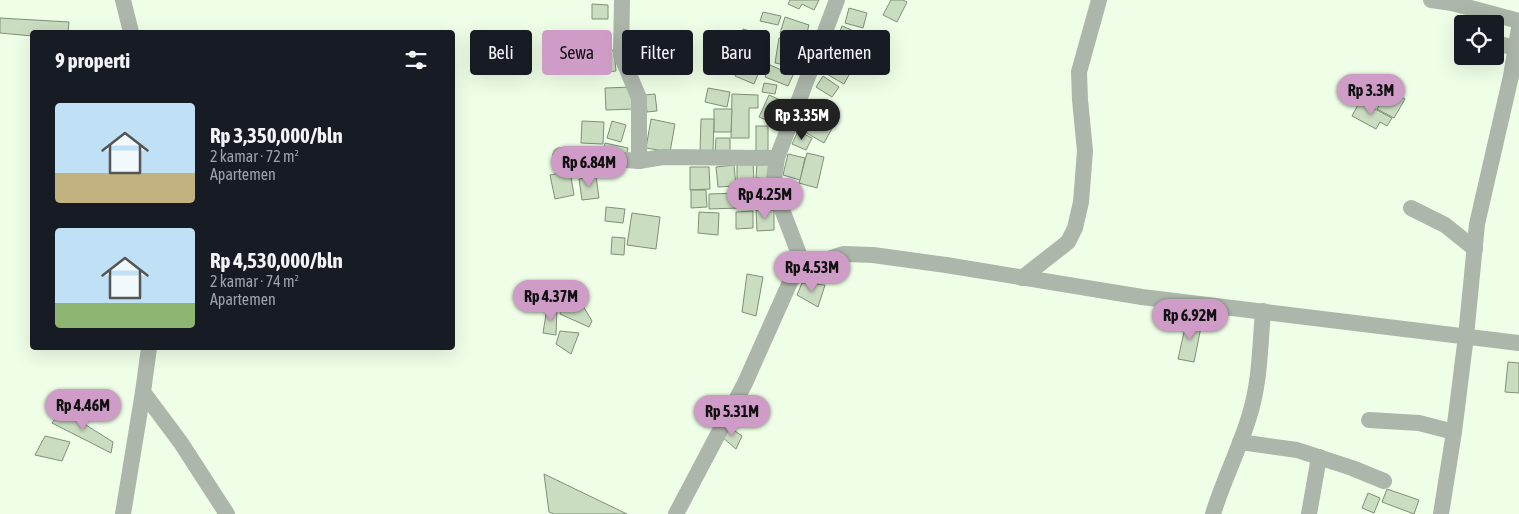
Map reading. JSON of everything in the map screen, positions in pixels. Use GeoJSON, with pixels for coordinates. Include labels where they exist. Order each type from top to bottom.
{"type":"FeatureCollection","features":[{"type":"Feature","properties":{"kind":"street"},"geometry":{"type":"LineString","coordinates":[[123,0],[130,30]]}},
{"type":"Feature","properties":{"kind":"street"},"geometry":{"type":"LineString","coordinates":[[622,0],[621,56],[639,98],[639,161]]}},
{"type":"Feature","properties":{"kind":"street"},"geometry":{"type":"LineString","coordinates":[[804,267],[773,186],[776,158],[837,0]]}},
{"type":"Feature","properties":{"kind":"street"},"geometry":{"type":"LineString","coordinates":[[1022,278],[1068,242],[1075,228],[1081,202],[1085,151],[1079,72],[1099,0]]}},
{"type":"Feature","properties":{"kind":"street"},"geometry":{"type":"LineString","coordinates":[[1431,0],[1452,3],[1519,21]]}},
{"type":"Feature","properties":{"kind":"street"},"geometry":{"type":"LineString","coordinates":[[1441,514],[1466,336],[1477,224],[1511,76],[1519,28]]}},
{"type":"Feature","properties":{"kind":"street"},"geometry":{"type":"LineString","coordinates":[[1504,45],[1516,48]]}},
{"type":"Feature","properties":{"kind":"street"},"geometry":{"type":"LineString","coordinates":[[560,155],[639,161],[663,157],[776,158]]}},
{"type":"Feature","properties":{"kind":"street"},"geometry":{"type":"LineString","coordinates":[[1411,208],[1445,225],[1475,249]]}},
{"type":"Feature","properties":{"kind":"street"},"geometry":{"type":"LineString","coordinates":[[676,514],[745,383],[791,280],[804,267],[844,254],[946,265],[1142,297],[1519,343]]}},
{"type":"Feature","properties":{"kind":"street"},"geometry":{"type":"LineString","coordinates":[[1213,514],[1221,488],[1250,416],[1258,370],[1262,311]]}},
{"type":"Feature","properties":{"kind":"street"},"geometry":{"type":"LineString","coordinates":[[123,514],[149,350]]}},
{"type":"Feature","properties":{"kind":"street"},"geometry":{"type":"LineString","coordinates":[[143,392],[181,443],[227,514]]}},
{"type":"Feature","properties":{"kind":"street"},"geometry":{"type":"LineString","coordinates":[[1369,420],[1419,423],[1454,432]]}},
{"type":"Feature","properties":{"kind":"street"},"geometry":{"type":"LineString","coordinates":[[1240,442],[1297,450],[1352,468],[1384,481]]}},
{"type":"Feature","properties":{"kind":"street"},"geometry":{"type":"LineString","coordinates":[[1309,514],[1319,457]]}},
{"type":"Feature","properties":{"kind":"building"},"geometry":{"type":"Polygon","coordinates":[[[790,0],[819,0],[814,10],[802,4],[799,9],[788,4],[790,0]]]}},
{"type":"Feature","properties":{"kind":"building"},"geometry":{"type":"Polygon","coordinates":[[[891,0],[907,2],[897,22],[883,15],[891,0]]]}},
{"type":"Feature","properties":{"kind":"building"},"geometry":{"type":"Polygon","coordinates":[[[592,4],[608,5],[608,19],[592,19],[592,4]]]}},
{"type":"Feature","properties":{"kind":"building"},"geometry":{"type":"Polygon","coordinates":[[[849,8],[867,13],[863,28],[845,23],[849,8]]]}},
{"type":"Feature","properties":{"kind":"building"},"geometry":{"type":"Polygon","coordinates":[[[763,12],[781,16],[778,25],[760,21],[763,12]]]}},
{"type":"Feature","properties":{"kind":"building"},"geometry":{"type":"Polygon","coordinates":[[[785,17],[809,25],[808,30],[781,30],[785,17]]]}},
{"type":"Feature","properties":{"kind":"building"},"geometry":{"type":"Polygon","coordinates":[[[0,18],[69,22],[68,30],[30,30],[30,36],[0,33],[0,18]]]}},
{"type":"Feature","properties":{"kind":"building"},"geometry":{"type":"Polygon","coordinates":[[[842,26],[852,30],[840,30],[842,26]]]}},
{"type":"Feature","properties":{"kind":"building"},"geometry":{"type":"Polygon","coordinates":[[[779,38],[780,38],[780,64],[775,63],[779,38]]]}},
{"type":"Feature","properties":{"kind":"building"},"geometry":{"type":"Polygon","coordinates":[[[612,50],[614,50],[616,71],[612,71],[612,50]]]}},
{"type":"Feature","properties":{"kind":"building"},"geometry":{"type":"Polygon","coordinates":[[[770,65],[780,69],[780,75],[793,75],[788,86],[765,77],[766,75],[770,75],[770,65]]]}},
{"type":"Feature","properties":{"kind":"building"},"geometry":{"type":"Polygon","coordinates":[[[735,75],[758,75],[754,84],[735,75]]]}},
{"type":"Feature","properties":{"kind":"building"},"geometry":{"type":"Polygon","coordinates":[[[828,75],[849,75],[844,84],[828,75]]]}},
{"type":"Feature","properties":{"kind":"building"},"geometry":{"type":"Polygon","coordinates":[[[823,76],[839,87],[832,97],[816,87],[823,76]]]}},
{"type":"Feature","properties":{"kind":"building"},"geometry":{"type":"Polygon","coordinates":[[[764,83],[777,85],[775,94],[762,92],[764,83]]]}},
{"type":"Feature","properties":{"kind":"building"},"geometry":{"type":"Polygon","coordinates":[[[633,87],[634,109],[606,110],[605,88],[633,87]]]}},
{"type":"Feature","properties":{"kind":"building"},"geometry":{"type":"Polygon","coordinates":[[[708,88],[730,92],[727,107],[705,102],[708,88]]]}},
{"type":"Feature","properties":{"kind":"building"},"geometry":{"type":"Polygon","coordinates":[[[1388,90],[1405,99],[1394,118],[1377,109],[1388,90]]]}},
{"type":"Feature","properties":{"kind":"building"},"geometry":{"type":"Polygon","coordinates":[[[655,94],[657,111],[647,112],[645,95],[655,94]]]}},
{"type":"Feature","properties":{"kind":"building"},"geometry":{"type":"Polygon","coordinates":[[[732,94],[758,95],[758,108],[749,108],[749,138],[731,138],[732,94]]]}},
{"type":"Feature","properties":{"kind":"building"},"geometry":{"type":"Polygon","coordinates":[[[769,95],[787,103],[777,125],[759,117],[769,95]]]}},
{"type":"Feature","properties":{"kind":"building"},"geometry":{"type":"Polygon","coordinates":[[[1360,101],[1392,118],[1387,126],[1380,122],[1376,129],[1352,116],[1360,101]]]}},
{"type":"Feature","properties":{"kind":"building"},"geometry":{"type":"Polygon","coordinates":[[[809,108],[835,123],[824,143],[798,128],[809,108]]]}},
{"type":"Feature","properties":{"kind":"building"},"geometry":{"type":"Polygon","coordinates":[[[714,109],[732,109],[731,132],[714,132],[714,109]]]}},
{"type":"Feature","properties":{"kind":"building"},"geometry":{"type":"Polygon","coordinates":[[[651,119],[675,124],[670,152],[646,148],[651,119]]]}},
{"type":"Feature","properties":{"kind":"building"},"geometry":{"type":"Polygon","coordinates":[[[701,119],[714,119],[713,153],[700,152],[701,119]]]}},
{"type":"Feature","properties":{"kind":"building"},"geometry":{"type":"Polygon","coordinates":[[[582,121],[604,122],[603,144],[581,143],[582,121]]]}},
{"type":"Feature","properties":{"kind":"building"},"geometry":{"type":"Polygon","coordinates":[[[612,121],[626,125],[621,142],[607,138],[612,121]]]}},
{"type":"Feature","properties":{"kind":"building"},"geometry":{"type":"Polygon","coordinates":[[[756,126],[768,126],[768,151],[756,151],[756,126]]]}},
{"type":"Feature","properties":{"kind":"building"},"geometry":{"type":"Polygon","coordinates":[[[798,131],[812,138],[806,150],[792,144],[798,131]]]}},
{"type":"Feature","properties":{"kind":"building"},"geometry":{"type":"Polygon","coordinates":[[[716,138],[730,138],[730,153],[715,153],[716,138]]]}},
{"type":"Feature","properties":{"kind":"building"},"geometry":{"type":"Polygon","coordinates":[[[605,143],[628,148],[626,158],[603,154],[605,143]]]}},
{"type":"Feature","properties":{"kind":"building"},"geometry":{"type":"Polygon","coordinates":[[[807,153],[824,157],[817,188],[799,183],[807,153]]]}},
{"type":"Feature","properties":{"kind":"building"},"geometry":{"type":"Polygon","coordinates":[[[788,154],[805,158],[800,180],[783,175],[788,154]]]}},
{"type":"Feature","properties":{"kind":"building"},"geometry":{"type":"Polygon","coordinates":[[[753,161],[754,182],[737,182],[737,162],[753,161]]]}},
{"type":"Feature","properties":{"kind":"building"},"geometry":{"type":"Polygon","coordinates":[[[757,162],[770,163],[770,179],[756,178],[757,162]]]}},
{"type":"Feature","properties":{"kind":"building"},"geometry":{"type":"Polygon","coordinates":[[[734,165],[736,186],[718,187],[716,167],[734,165]]]}},
{"type":"Feature","properties":{"kind":"building"},"geometry":{"type":"Polygon","coordinates":[[[690,167],[709,167],[710,189],[690,190],[690,167]]]}},
{"type":"Feature","properties":{"kind":"building"},"geometry":{"type":"Polygon","coordinates":[[[570,171],[574,195],[555,199],[550,175],[570,171]]]}},
{"type":"Feature","properties":{"kind":"building"},"geometry":{"type":"Polygon","coordinates":[[[596,176],[599,198],[582,200],[579,179],[596,176]]]}},
{"type":"Feature","properties":{"kind":"building"},"geometry":{"type":"Polygon","coordinates":[[[691,190],[706,190],[707,207],[691,208],[691,190]]]}},
{"type":"Feature","properties":{"kind":"building"},"geometry":{"type":"Polygon","coordinates":[[[738,193],[739,208],[709,209],[709,194],[738,193]]]}},
{"type":"Feature","properties":{"kind":"building"},"geometry":{"type":"Polygon","coordinates":[[[606,207],[625,209],[623,223],[605,221],[606,207]]]}},
{"type":"Feature","properties":{"kind":"building"},"geometry":{"type":"Polygon","coordinates":[[[756,210],[774,210],[774,230],[757,231],[756,210]]]}},
{"type":"Feature","properties":{"kind":"building"},"geometry":{"type":"Polygon","coordinates":[[[753,211],[753,228],[736,229],[736,212],[753,211]]]}},
{"type":"Feature","properties":{"kind":"building"},"geometry":{"type":"Polygon","coordinates":[[[699,212],[719,213],[718,235],[698,233],[699,212]]]}},
{"type":"Feature","properties":{"kind":"building"},"geometry":{"type":"Polygon","coordinates":[[[632,213],[660,217],[656,249],[627,245],[632,213]]]}},
{"type":"Feature","properties":{"kind":"building"},"geometry":{"type":"Polygon","coordinates":[[[612,237],[625,238],[624,255],[611,254],[612,237]]]}},
{"type":"Feature","properties":{"kind":"building"},"geometry":{"type":"Polygon","coordinates":[[[747,274],[763,277],[756,316],[742,312],[747,274]]]}},
{"type":"Feature","properties":{"kind":"building"},"geometry":{"type":"Polygon","coordinates":[[[802,283],[825,285],[818,307],[797,295],[802,283]]]}},
{"type":"Feature","properties":{"kind":"building"},"geometry":{"type":"Polygon","coordinates":[[[563,295],[577,296],[592,321],[589,327],[560,314],[563,295]]]}},
{"type":"Feature","properties":{"kind":"building"},"geometry":{"type":"Polygon","coordinates":[[[547,308],[557,308],[556,335],[543,333],[547,308]]]}},
{"type":"Feature","properties":{"kind":"building"},"geometry":{"type":"Polygon","coordinates":[[[1187,319],[1202,322],[1194,362],[1178,359],[1187,319]]]}},
{"type":"Feature","properties":{"kind":"building"},"geometry":{"type":"Polygon","coordinates":[[[560,331],[579,333],[571,354],[556,344],[560,331]]]}},
{"type":"Feature","properties":{"kind":"building"},"geometry":{"type":"Polygon","coordinates":[[[1508,362],[1519,363],[1519,393],[1505,392],[1508,362]]]}},
{"type":"Feature","properties":{"kind":"building"},"geometry":{"type":"Polygon","coordinates":[[[62,410],[113,442],[111,453],[52,423],[62,410]]]}},
{"type":"Feature","properties":{"kind":"building"},"geometry":{"type":"Polygon","coordinates":[[[728,426],[742,436],[736,449],[721,436],[728,426]]]}},
{"type":"Feature","properties":{"kind":"building"},"geometry":{"type":"Polygon","coordinates":[[[45,436],[70,442],[62,461],[35,455],[45,436]]]}},
{"type":"Feature","properties":{"kind":"building"},"geometry":{"type":"Polygon","coordinates":[[[544,474],[627,514],[554,514],[549,512],[544,474]]]}},
{"type":"Feature","properties":{"kind":"building"},"geometry":{"type":"Polygon","coordinates":[[[1387,489],[1419,500],[1414,514],[1382,502],[1387,489]]]}},
{"type":"Feature","properties":{"kind":"building"},"geometry":{"type":"Polygon","coordinates":[[[1368,493],[1380,498],[1374,513],[1362,508],[1368,493]]]}}]}
